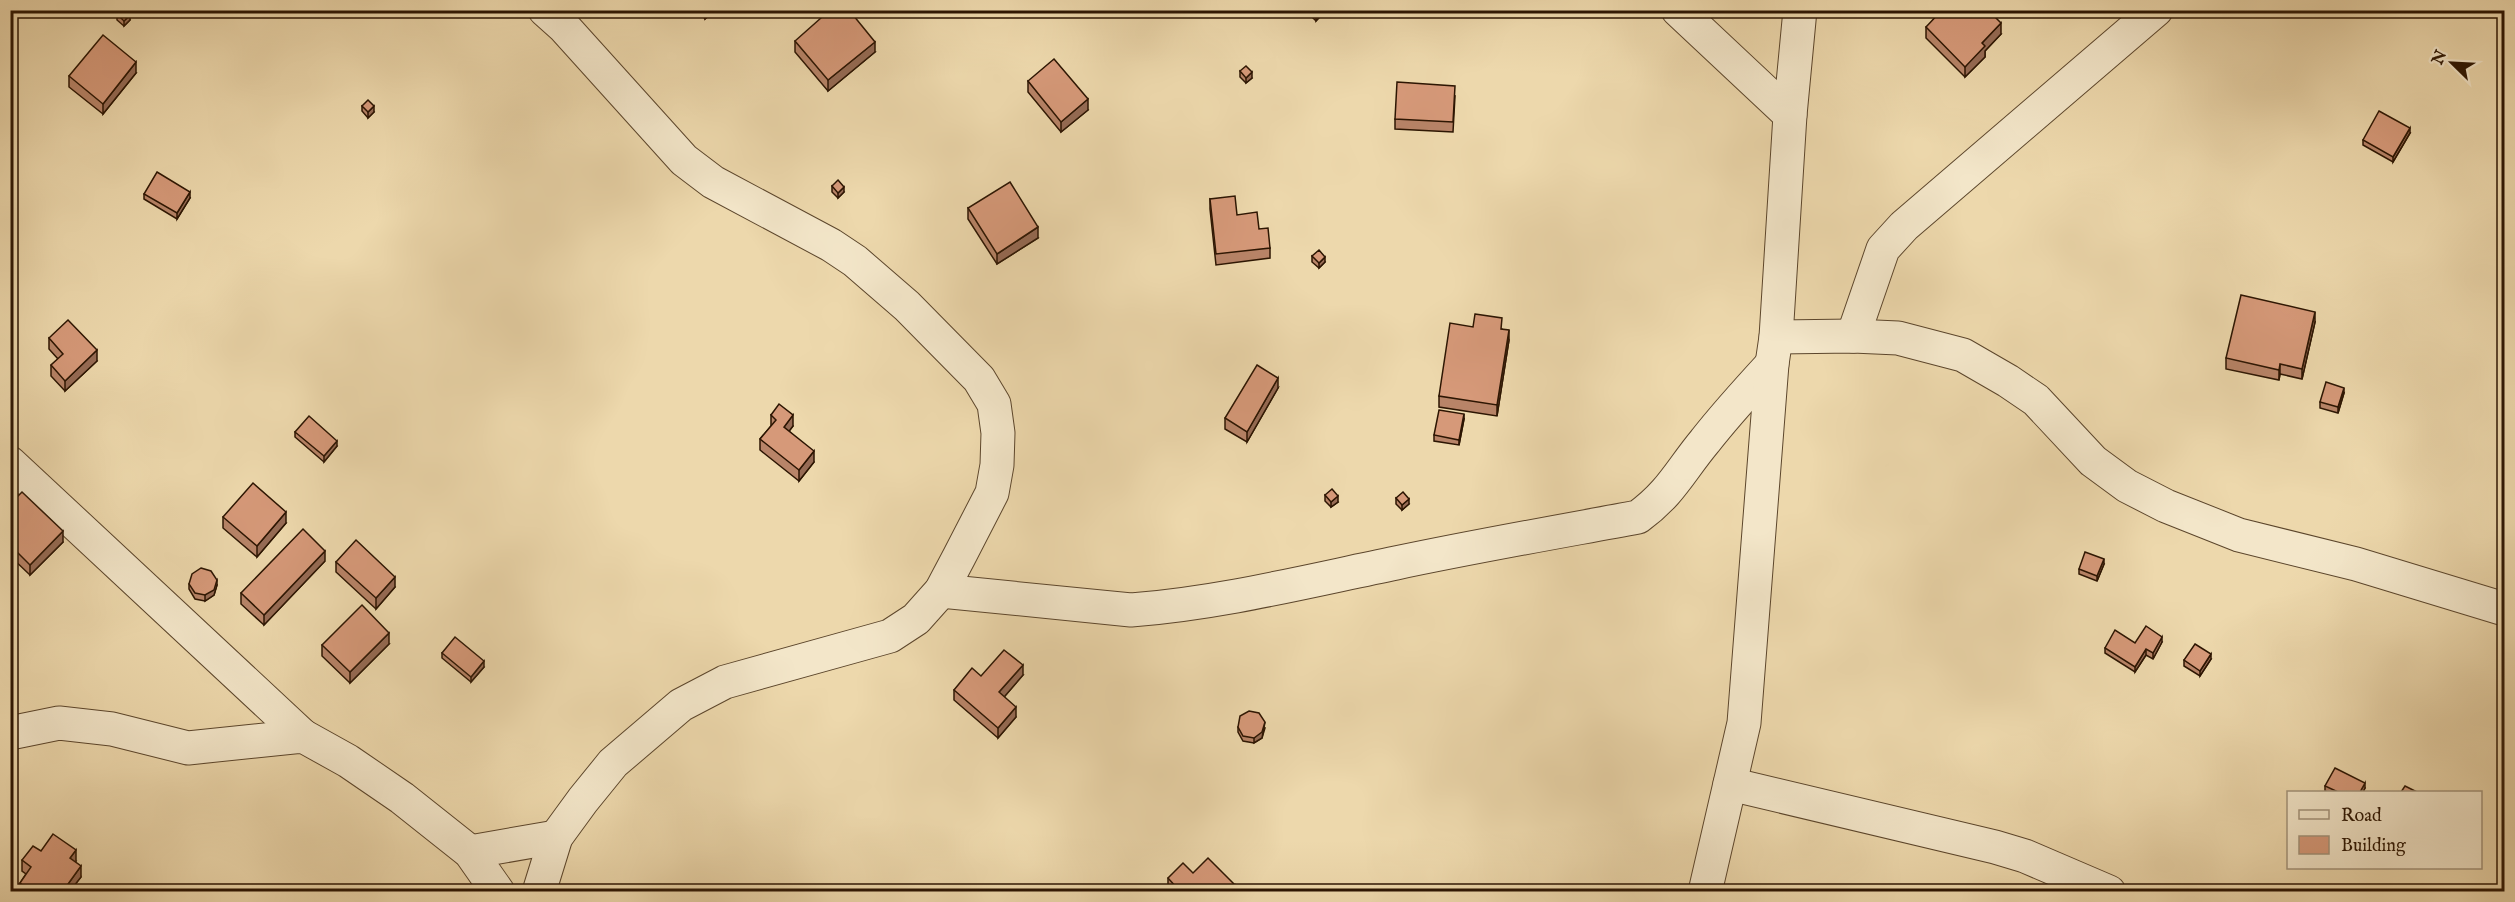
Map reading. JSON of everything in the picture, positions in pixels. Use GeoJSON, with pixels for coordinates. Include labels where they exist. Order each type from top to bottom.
{"type":"FeatureCollection","features":[{"type":"Feature","properties":{"kind":"street"},"geometry":{"type":"LineString","coordinates":[[539,891],[556,837],[613,763],[681,705],[725,682],[864,646],[890,636],[916,619],[941,591],[992,493],[998,465],[998,433],[994,404],[979,379],[907,306],[855,261],[811,234],[713,182],[684,160],[564,27],[545,10]]}},
{"type":"Feature","properties":{"kind":"street"},"geometry":{"type":"LineString","coordinates":[[1678,10],[1790,115]]}},
{"type":"Feature","properties":{"kind":"street"},"geometry":{"type":"LineString","coordinates":[[1705,891],[1744,723],[1800,10]]}},
{"type":"Feature","properties":{"kind":"street"},"geometry":{"type":"LineString","coordinates":[[1853,336],[1882,249],[1904,226],[2156,10]]}},
{"type":"Feature","properties":{"kind":"street"},"geometry":{"type":"LineString","coordinates":[[941,591],[1131,610],[1153,608],[1227,598],[1399,562],[1638,517],[1671,488],[1774,351],[1853,336],[1898,338],[1963,355],[2036,400],[2093,461],[2127,486],[2166,506],[2239,535],[2356,564],[2505,609]]}},
{"type":"Feature","properties":{"kind":"street"},"geometry":{"type":"LineString","coordinates":[[10,463],[303,736],[348,761],[402,798],[470,852],[498,891]]}},
{"type":"Feature","properties":{"kind":"street"},"geometry":{"type":"LineString","coordinates":[[10,734],[59,723],[112,729],[188,748],[303,736]]}},
{"type":"Feature","properties":{"kind":"street"},"geometry":{"type":"LineString","coordinates":[[1730,784],[1995,847],[2025,856],[2109,891]]}},
{"type":"Feature","properties":{"kind":"street"},"geometry":{"type":"LineString","coordinates":[[470,852],[556,837]]}},
{"type":"Feature","properties":{"kind":"building"},"geometry":{"type":"Polygon","coordinates":[[[121,10],[126,10],[130,15],[124,21],[117,14],[121,10]]]}},
{"type":"Feature","properties":{"kind":"building"},"geometry":{"type":"Polygon","coordinates":[[[830,10],[849,10],[875,42],[828,80],[795,41],[830,10]]]}},
{"type":"Feature","properties":{"kind":"building"},"geometry":{"type":"Polygon","coordinates":[[[1311,10],[1321,10],[1316,16],[1311,10]]]}},
{"type":"Feature","properties":{"kind":"building"},"geometry":{"type":"Polygon","coordinates":[[[1942,10],[1988,10],[2001,23],[1982,43],[1985,46],[1965,67],[1926,27],[1942,10]]]}},
{"type":"Feature","properties":{"kind":"building"},"geometry":{"type":"Polygon","coordinates":[[[103,35],[136,62],[103,104],[69,76],[103,35]]]}},
{"type":"Feature","properties":{"kind":"building"},"geometry":{"type":"Polygon","coordinates":[[[1054,59],[1088,99],[1061,122],[1028,81],[1054,59]]]}},
{"type":"Feature","properties":{"kind":"building"},"geometry":{"type":"Polygon","coordinates":[[[1246,66],[1252,72],[1246,78],[1240,71],[1246,66]]]}},
{"type":"Feature","properties":{"kind":"building"},"geometry":{"type":"Polygon","coordinates":[[[1397,82],[1455,86],[1453,122],[1395,119],[1397,82]]]}},
{"type":"Feature","properties":{"kind":"building"},"geometry":{"type":"Polygon","coordinates":[[[368,100],[374,106],[368,112],[362,106],[368,100]]]}},
{"type":"Feature","properties":{"kind":"building"},"geometry":{"type":"Polygon","coordinates":[[[2379,111],[2410,128],[2393,157],[2363,140],[2379,111]]]}},
{"type":"Feature","properties":{"kind":"building"},"geometry":{"type":"Polygon","coordinates":[[[157,172],[190,192],[177,213],[144,194],[157,172]]]}},
{"type":"Feature","properties":{"kind":"building"},"geometry":{"type":"Polygon","coordinates":[[[838,180],[844,187],[838,193],[832,186],[838,180]]]}},
{"type":"Feature","properties":{"kind":"building"},"geometry":{"type":"Polygon","coordinates":[[[1010,182],[1038,227],[997,254],[968,208],[1010,182]]]}},
{"type":"Feature","properties":{"kind":"building"},"geometry":{"type":"Polygon","coordinates":[[[1235,196],[1237,215],[1257,212],[1259,229],[1268,228],[1270,248],[1216,254],[1210,199],[1235,196]]]}},
{"type":"Feature","properties":{"kind":"building"},"geometry":{"type":"Polygon","coordinates":[[[1319,250],[1325,257],[1319,263],[1312,256],[1319,250]]]}},
{"type":"Feature","properties":{"kind":"building"},"geometry":{"type":"Polygon","coordinates":[[[2241,295],[2315,312],[2302,369],[2280,364],[2279,370],[2226,358],[2241,295]]]}},
{"type":"Feature","properties":{"kind":"building"},"geometry":{"type":"Polygon","coordinates":[[[1475,314],[1502,318],[1501,329],[1509,330],[1497,405],[1439,396],[1450,323],[1473,327],[1475,314]]]}},
{"type":"Feature","properties":{"kind":"building"},"geometry":{"type":"Polygon","coordinates":[[[68,320],[97,350],[65,381],[51,365],[63,354],[49,338],[68,320]]]}},
{"type":"Feature","properties":{"kind":"building"},"geometry":{"type":"Polygon","coordinates":[[[1257,365],[1278,378],[1247,432],[1225,418],[1257,365]]]}},
{"type":"Feature","properties":{"kind":"building"},"geometry":{"type":"Polygon","coordinates":[[[2326,382],[2344,388],[2338,407],[2320,402],[2326,382]]]}},
{"type":"Feature","properties":{"kind":"building"},"geometry":{"type":"Polygon","coordinates":[[[779,404],[793,415],[784,427],[814,451],[799,470],[760,439],[776,420],[771,415],[779,404]]]}},
{"type":"Feature","properties":{"kind":"building"},"geometry":{"type":"Polygon","coordinates":[[[1439,410],[1464,414],[1459,440],[1434,435],[1439,410]]]}},
{"type":"Feature","properties":{"kind":"building"},"geometry":{"type":"Polygon","coordinates":[[[309,416],[337,441],[324,456],[295,432],[309,416]]]}},
{"type":"Feature","properties":{"kind":"building"},"geometry":{"type":"Polygon","coordinates":[[[253,483],[286,512],[257,546],[223,517],[253,483]]]}},
{"type":"Feature","properties":{"kind":"building"},"geometry":{"type":"Polygon","coordinates":[[[1332,489],[1338,496],[1331,502],[1325,495],[1332,489]]]}},
{"type":"Feature","properties":{"kind":"building"},"geometry":{"type":"Polygon","coordinates":[[[22,492],[63,531],[30,565],[10,545],[10,504],[22,492]]]}},
{"type":"Feature","properties":{"kind":"building"},"geometry":{"type":"Polygon","coordinates":[[[1403,492],[1409,499],[1402,505],[1396,498],[1403,492]]]}},
{"type":"Feature","properties":{"kind":"building"},"geometry":{"type":"Polygon","coordinates":[[[303,529],[325,551],[264,615],[241,593],[303,529]]]}},
{"type":"Feature","properties":{"kind":"building"},"geometry":{"type":"Polygon","coordinates":[[[356,540],[395,577],[376,598],[336,562],[356,540]]]}},
{"type":"Feature","properties":{"kind":"building"},"geometry":{"type":"Polygon","coordinates":[[[2085,552],[2104,559],[2097,576],[2079,569],[2085,552]]]}},
{"type":"Feature","properties":{"kind":"building"},"geometry":{"type":"Polygon","coordinates":[[[201,568],[211,571],[217,580],[214,590],[205,595],[195,593],[189,584],[192,574],[201,568]]]}},
{"type":"Feature","properties":{"kind":"building"},"geometry":{"type":"Polygon","coordinates":[[[362,605],[389,633],[350,672],[322,645],[362,605]]]}},
{"type":"Feature","properties":{"kind":"building"},"geometry":{"type":"Polygon","coordinates":[[[2146,626],[2162,637],[2153,653],[2146,649],[2135,667],[2105,648],[2115,630],[2135,643],[2146,626]]]}},
{"type":"Feature","properties":{"kind":"building"},"geometry":{"type":"Polygon","coordinates":[[[455,637],[484,661],[471,677],[442,653],[455,637]]]}},
{"type":"Feature","properties":{"kind":"building"},"geometry":{"type":"Polygon","coordinates":[[[2195,644],[2211,654],[2200,671],[2184,660],[2195,644]]]}},
{"type":"Feature","properties":{"kind":"building"},"geometry":{"type":"Polygon","coordinates":[[[1004,650],[1023,665],[999,692],[1016,707],[998,728],[954,690],[972,668],[981,676],[1004,650]]]}},
{"type":"Feature","properties":{"kind":"building"},"geometry":{"type":"Polygon","coordinates":[[[1249,711],[1259,713],[1265,722],[1262,732],[1254,738],[1243,736],[1238,727],[1240,716],[1249,711]]]}},
{"type":"Feature","properties":{"kind":"building"},"geometry":{"type":"Polygon","coordinates":[[[2335,768],[2365,783],[2361,791],[2336,791],[2325,786],[2335,768]]]}},
{"type":"Feature","properties":{"kind":"building"},"geometry":{"type":"Polygon","coordinates":[[[2405,786],[2415,791],[2402,791],[2405,786]]]}},
{"type":"Feature","properties":{"kind":"building"},"geometry":{"type":"Polygon","coordinates":[[[53,834],[76,850],[70,858],[81,866],[63,891],[31,891],[20,883],[31,867],[22,860],[33,846],[41,851],[53,834]]]}},
{"type":"Feature","properties":{"kind":"building"},"geometry":{"type":"Polygon","coordinates":[[[1208,858],[1235,885],[1229,891],[1174,891],[1177,888],[1168,878],[1183,863],[1193,873],[1208,858]]]}}]}
